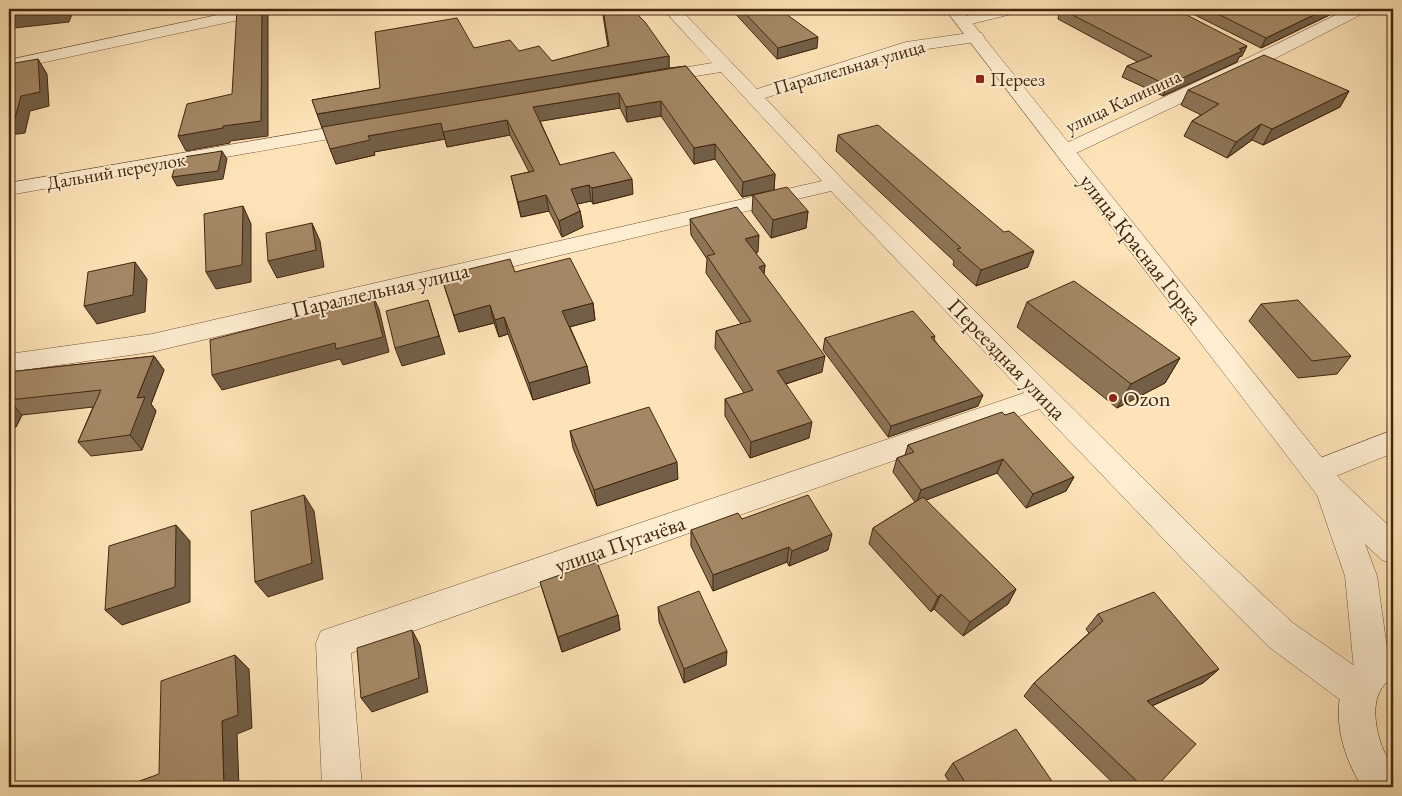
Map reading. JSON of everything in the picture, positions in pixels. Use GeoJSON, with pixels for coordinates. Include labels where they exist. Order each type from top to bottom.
{"type":"FeatureCollection","features":[{"type":"Feature","properties":{"kind":"street"},"geometry":{"type":"LineString","coordinates":[[9,65],[266,9]]}},
{"type":"Feature","properties":{"kind":"street","name":"Переездная улица"},"geometry":{"type":"LineString","coordinates":[[671,9],[836,184],[1044,398],[1281,635],[1375,673]]}},
{"type":"Feature","properties":{"kind":"street","name":"Параллельная улица"},"geometry":{"type":"LineString","coordinates":[[753,96],[912,46],[964,22],[1014,9]]}},
{"type":"Feature","properties":{"kind":"street","name":"улица Калинина"},"geometry":{"type":"LineString","coordinates":[[1065,151],[1262,58],[1360,9]]}},
{"type":"Feature","properties":{"kind":"street","name":"улица Красная Горка"},"geometry":{"type":"LineString","coordinates":[[964,22],[1323,481]]}},
{"type":"Feature","properties":{"kind":"street"},"geometry":{"type":"LineString","coordinates":[[1245,49],[1262,58]]}},
{"type":"Feature","properties":{"kind":"street"},"geometry":{"type":"LineString","coordinates":[[637,81],[725,66]]}},
{"type":"Feature","properties":{"kind":"street","name":"Дальний переулок"},"geometry":{"type":"LineString","coordinates":[[9,189],[382,125]]}},
{"type":"Feature","properties":{"kind":"street","name":"Параллельная улица"},"geometry":{"type":"LineString","coordinates":[[9,363],[152,343],[836,184]]}},
{"type":"Feature","properties":{"kind":"street","name":"улица Пугачёва"},"geometry":{"type":"LineString","coordinates":[[342,787],[333,643],[1044,398]]}},
{"type":"Feature","properties":{"kind":"street"},"geometry":{"type":"LineString","coordinates":[[1323,481],[1393,441]]}},
{"type":"Feature","properties":{"kind":"street"},"geometry":{"type":"LineString","coordinates":[[1323,481],[1393,550]]}},
{"type":"Feature","properties":{"kind":"street"},"geometry":{"type":"LineString","coordinates":[[1323,481],[1361,576],[1375,673],[1356,719],[1371,778]]}},
{"type":"Feature","properties":{"kind":"building"},"geometry":{"type":"Polygon","coordinates":[[[237,9],[262,9],[261,121],[223,126],[223,128],[178,136],[187,104],[232,94],[237,9]]]}},
{"type":"Feature","properties":{"kind":"building"},"geometry":{"type":"Polygon","coordinates":[[[603,9],[632,9],[645,22],[669,56],[317,114],[312,100],[380,88],[375,32],[457,18],[474,48],[510,40],[519,51],[539,46],[552,61],[609,46],[603,9]]]}},
{"type":"Feature","properties":{"kind":"building"},"geometry":{"type":"Polygon","coordinates":[[[741,9],[779,9],[818,37],[778,48],[741,9]]]}},
{"type":"Feature","properties":{"kind":"building"},"geometry":{"type":"Polygon","coordinates":[[[1061,9],[1175,9],[1247,46],[1239,49],[1242,51],[1167,85],[1127,66],[1152,56],[1061,9]]]}},
{"type":"Feature","properties":{"kind":"building"},"geometry":{"type":"Polygon","coordinates":[[[1208,9],[1326,9],[1266,38],[1208,9]]]}},
{"type":"Feature","properties":{"kind":"building"},"geometry":{"type":"Polygon","coordinates":[[[1264,55],[1349,91],[1272,129],[1261,124],[1236,142],[1192,121],[1219,104],[1188,90],[1264,55]]]}},
{"type":"Feature","properties":{"kind":"building"},"geometry":{"type":"Polygon","coordinates":[[[38,59],[40,92],[21,96],[15,118],[9,119],[9,64],[38,59]]]}},
{"type":"Feature","properties":{"kind":"building"},"geometry":{"type":"Polygon","coordinates":[[[686,66],[775,174],[743,182],[715,144],[694,148],[661,101],[626,107],[619,93],[533,107],[560,165],[614,152],[632,179],[592,188],[589,185],[571,189],[580,211],[559,221],[546,195],[518,202],[511,176],[534,171],[507,120],[443,132],[441,123],[368,136],[370,140],[330,149],[322,127],[686,66]]]}},
{"type":"Feature","properties":{"kind":"building"},"geometry":{"type":"Polygon","coordinates":[[[878,125],[1004,232],[1009,231],[1034,251],[981,270],[957,249],[961,248],[838,135],[878,125]]]}},
{"type":"Feature","properties":{"kind":"building"},"geometry":{"type":"Polygon","coordinates":[[[222,151],[218,171],[172,177],[177,158],[222,151]]]}},
{"type":"Feature","properties":{"kind":"building"},"geometry":{"type":"Polygon","coordinates":[[[787,187],[808,211],[773,220],[753,195],[787,187]]]}},
{"type":"Feature","properties":{"kind":"building"},"geometry":{"type":"Polygon","coordinates":[[[243,206],[242,265],[206,272],[204,214],[243,206]]]}},
{"type":"Feature","properties":{"kind":"building"},"geometry":{"type":"Polygon","coordinates":[[[737,207],[759,235],[745,239],[765,265],[759,267],[825,356],[777,371],[812,422],[751,442],[725,399],[753,390],[716,331],[751,321],[707,256],[715,254],[690,219],[737,207]]]}},
{"type":"Feature","properties":{"kind":"building"},"geometry":{"type":"Polygon","coordinates":[[[312,223],[316,250],[268,261],[266,233],[312,223]]]}},
{"type":"Feature","properties":{"kind":"building"},"geometry":{"type":"Polygon","coordinates":[[[570,258],[593,303],[562,311],[587,366],[529,383],[504,317],[495,320],[490,305],[454,315],[441,276],[510,259],[515,272],[570,258]]]}},
{"type":"Feature","properties":{"kind":"building"},"geometry":{"type":"Polygon","coordinates":[[[135,262],[133,295],[84,306],[88,272],[135,262]]]}},
{"type":"Feature","properties":{"kind":"building"},"geometry":{"type":"Polygon","coordinates":[[[1074,281],[1180,358],[1131,384],[1027,302],[1074,281]]]}},
{"type":"Feature","properties":{"kind":"building"},"geometry":{"type":"Polygon","coordinates":[[[372,294],[383,337],[336,349],[335,343],[212,375],[210,340],[329,309],[328,305],[372,294]]]}},
{"type":"Feature","properties":{"kind":"building"},"geometry":{"type":"Polygon","coordinates":[[[428,300],[439,336],[395,348],[386,311],[428,300]]]}},
{"type":"Feature","properties":{"kind":"building"},"geometry":{"type":"Polygon","coordinates":[[[1298,300],[1351,356],[1312,361],[1261,304],[1298,300]]]}},
{"type":"Feature","properties":{"kind":"building"},"geometry":{"type":"Polygon","coordinates":[[[913,311],[935,336],[931,337],[983,395],[891,426],[825,338],[913,311]]]}},
{"type":"Feature","properties":{"kind":"building"},"geometry":{"type":"Polygon","coordinates":[[[154,356],[137,398],[145,397],[130,435],[78,442],[101,390],[9,400],[9,372],[154,356]]]}},
{"type":"Feature","properties":{"kind":"building"},"geometry":{"type":"Polygon","coordinates":[[[649,407],[677,462],[594,490],[570,431],[649,407]]]}},
{"type":"Feature","properties":{"kind":"building"},"geometry":{"type":"Polygon","coordinates":[[[1002,412],[1005,415],[1014,412],[1074,477],[1033,494],[1003,459],[921,490],[897,458],[914,452],[908,445],[1002,412]]]}},
{"type":"Feature","properties":{"kind":"building"},"geometry":{"type":"Polygon","coordinates":[[[304,495],[312,563],[255,582],[251,511],[304,495]]]}},
{"type":"Feature","properties":{"kind":"building"},"geometry":{"type":"Polygon","coordinates":[[[808,495],[832,534],[792,551],[789,547],[713,575],[691,530],[738,513],[742,519],[808,495]]]}},
{"type":"Feature","properties":{"kind":"building"},"geometry":{"type":"Polygon","coordinates":[[[923,497],[1016,589],[970,622],[941,594],[938,597],[873,528],[923,497]]]}},
{"type":"Feature","properties":{"kind":"building"},"geometry":{"type":"Polygon","coordinates":[[[176,525],[175,587],[105,610],[109,546],[176,525]]]}},
{"type":"Feature","properties":{"kind":"building"},"geometry":{"type":"Polygon","coordinates":[[[597,562],[618,615],[558,637],[540,582],[597,562]]]}},
{"type":"Feature","properties":{"kind":"building"},"geometry":{"type":"Polygon","coordinates":[[[699,591],[727,651],[684,669],[658,607],[699,591]]]}},
{"type":"Feature","properties":{"kind":"building"},"geometry":{"type":"Polygon","coordinates":[[[1154,592],[1219,669],[1147,701],[1196,744],[1156,787],[1143,787],[1034,683],[1103,621],[1098,614],[1154,592]]]}},
{"type":"Feature","properties":{"kind":"building"},"geometry":{"type":"Polygon","coordinates":[[[412,630],[419,678],[361,698],[357,648],[412,630]]]}},
{"type":"Feature","properties":{"kind":"building"},"geometry":{"type":"Polygon","coordinates":[[[235,655],[238,715],[222,721],[224,787],[123,787],[159,774],[161,681],[235,655]]]}},
{"type":"Feature","properties":{"kind":"building"},"geometry":{"type":"Polygon","coordinates":[[[1016,729],[1056,787],[968,787],[953,763],[1016,729]]]}},
{"type":"Feature","properties":{"kind":"place","name":"Переез"},"geometry":{"type":"Point","coordinates":[980,79]}},
{"type":"Feature","properties":{"kind":"place","name":"Ozon"},"geometry":{"type":"Point","coordinates":[1113,398]}}]}
